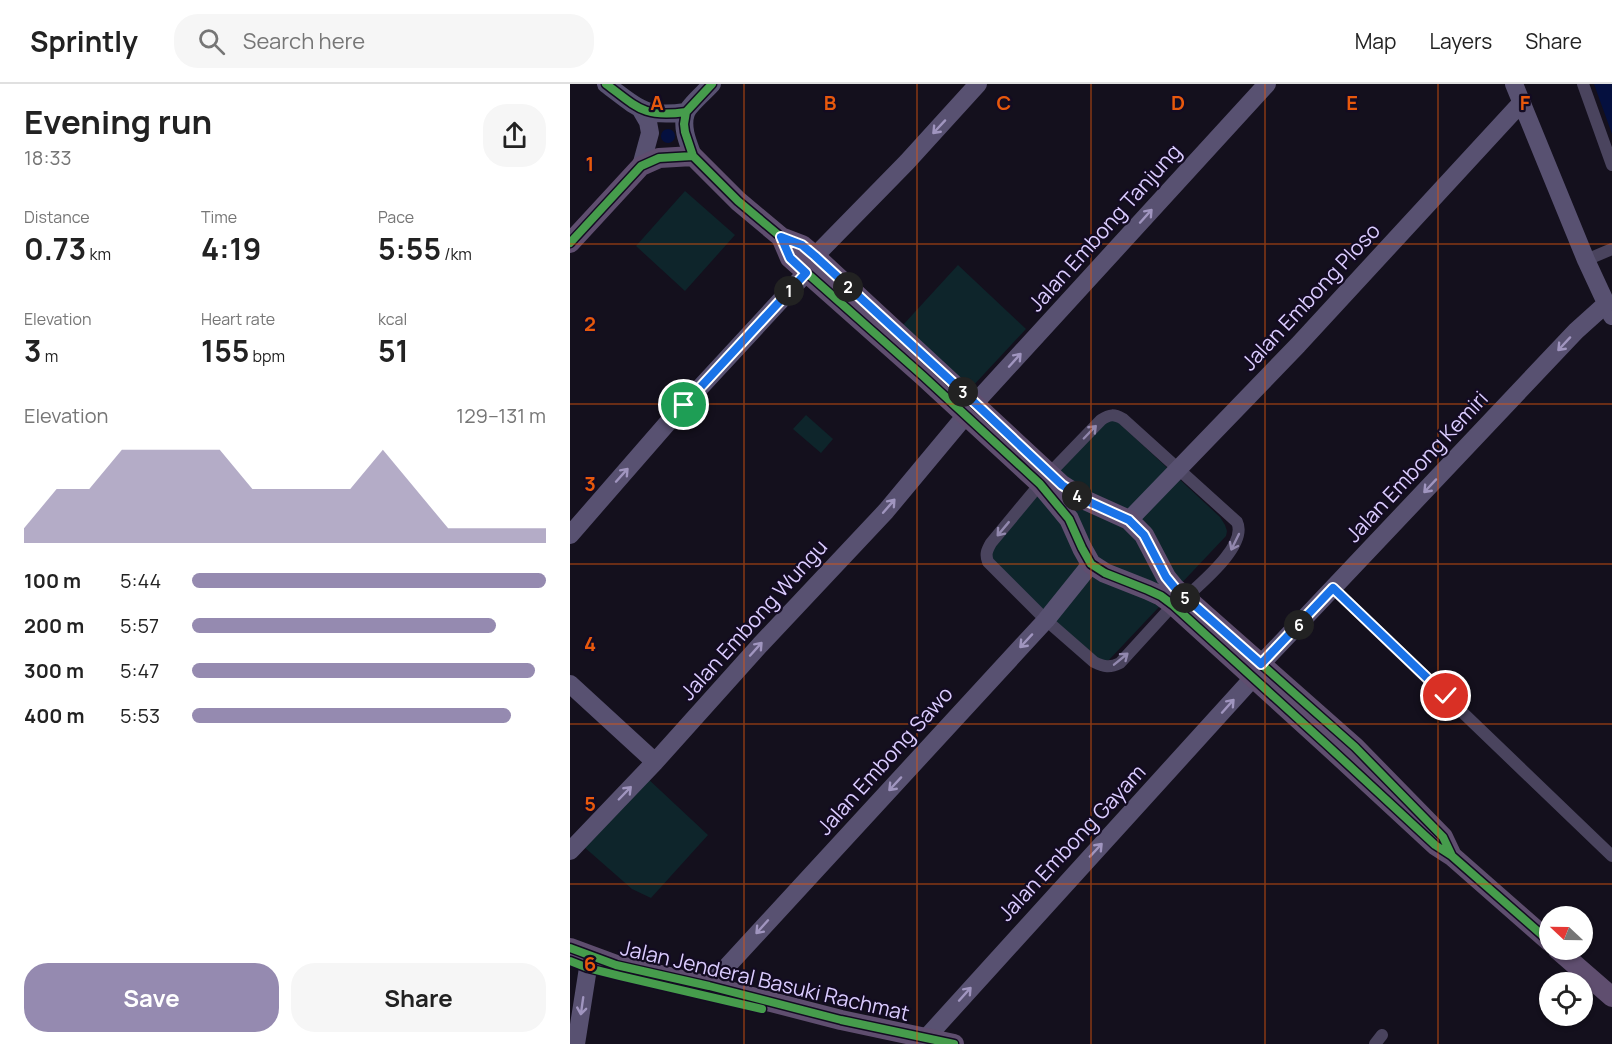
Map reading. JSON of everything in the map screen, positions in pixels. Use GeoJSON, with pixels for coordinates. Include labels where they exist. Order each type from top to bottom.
{"type":"FeatureCollection","features":[{"type":"Feature","properties":{"kind":"main road"},"geometry":{"type":"LineString","coordinates":[[570,243],[641,166],[659,158],[693,156],[738,201],[781,237],[790,258],[811,265],[1045,479],[1129,520],[1144,535],[1179,602]]}},
{"type":"Feature","properties":{"kind":"main road"},"geometry":{"type":"LineString","coordinates":[[1045,479],[1069,519],[1091,564],[1105,573],[1179,602],[1257,671],[1333,750],[1435,845],[1452,856],[1539,932]]}},
{"type":"Feature","properties":{"kind":"main road","name":"Jalan Jenderal Basuki Rachmat"},"geometry":{"type":"LineString","coordinates":[[570,948],[616,965],[709,986],[923,1041]]}},
{"type":"Feature","properties":{"kind":"main road"},"geometry":{"type":"LineString","coordinates":[[1569,960],[1612,998]]}},
{"type":"Feature","properties":{"kind":"main road","name":"Jalan Jenderal Basuki Rachmat"},"geometry":{"type":"LineString","coordinates":[[579,964],[739,1004],[923,1041],[954,1044]]}},
{"type":"Feature","properties":{"kind":"street"},"geometry":{"type":"LineString","coordinates":[[606,84],[641,110],[648,123],[650,133],[641,166]]}},
{"type":"Feature","properties":{"kind":"street"},"geometry":{"type":"LineString","coordinates":[[693,156],[685,132],[686,112],[712,84]]}},
{"type":"Feature","properties":{"kind":"street"},"geometry":{"type":"LineString","coordinates":[[570,535],[670,419],[978,84]]}},
{"type":"Feature","properties":{"kind":"street","name":"Jalan Embong Tanjung"},"geometry":{"type":"LineString","coordinates":[[971,409],[1267,84]]}},
{"type":"Feature","properties":{"kind":"street"},"geometry":{"type":"LineString","coordinates":[[1514,84],[1586,260],[1609,310]]}},
{"type":"Feature","properties":{"kind":"street"},"geometry":{"type":"LineString","coordinates":[[1583,84],[1612,165]]}},
{"type":"Feature","properties":{"kind":"street","name":"Jalan Embong Ploso"},"geometry":{"type":"LineString","coordinates":[[1129,520],[1292,351],[1522,102]]}},
{"type":"Feature","properties":{"kind":"street"},"geometry":{"type":"LineString","coordinates":[[641,110],[663,114],[686,112]]}},
{"type":"Feature","properties":{"kind":"street"},"geometry":{"type":"LineString","coordinates":[[1586,260],[1612,249]]}},
{"type":"Feature","properties":{"kind":"street","name":"Jalan Embong Kemiri"},"geometry":{"type":"LineString","coordinates":[[1257,671],[1576,331],[1609,310]]}},
{"type":"Feature","properties":{"kind":"street","name":"Jalan Embong Wungu"},"geometry":{"type":"LineString","coordinates":[[570,850],[655,762],[760,645],[886,511],[971,409]]}},
{"type":"Feature","properties":{"kind":"street"},"geometry":{"type":"LineString","coordinates":[[1108,415],[1115,415],[1123,419],[1237,522],[1240,528],[1239,535],[1229,553],[1214,570],[1179,602],[1120,663],[1108,667],[1101,666],[1051,625],[988,562],[986,556],[991,543],[1045,479],[1101,420],[1108,415]]}},
{"type":"Feature","properties":{"kind":"street","name":"Jalan Embong Sawo"},"geometry":{"type":"LineString","coordinates":[[709,986],[1051,625],[1091,564]]}},
{"type":"Feature","properties":{"kind":"street"},"geometry":{"type":"LineString","coordinates":[[1333,588],[1612,856]]}},
{"type":"Feature","properties":{"kind":"street","name":"Jalan Embong Gayam"},"geometry":{"type":"LineString","coordinates":[[923,1041],[1257,671]]}},
{"type":"Feature","properties":{"kind":"street"},"geometry":{"type":"LineString","coordinates":[[570,684],[655,762]]}},
{"type":"Feature","properties":{"kind":"street"},"geometry":{"type":"LineString","coordinates":[[576,1044],[579,964]]}},
{"type":"Feature","properties":{"kind":"green space"},"geometry":{"type":"Polygon","coordinates":[[[685,191],[735,235],[685,291],[636,246],[685,191]]]}},
{"type":"Feature","properties":{"kind":"green space"},"geometry":{"type":"Polygon","coordinates":[[[958,265],[1026,329],[971,388],[903,325],[958,265]]]}},
{"type":"Feature","properties":{"kind":"green space"},"geometry":{"type":"Polygon","coordinates":[[[806,415],[833,439],[821,453],[793,429],[806,415]]]}},
{"type":"Feature","properties":{"kind":"green space"},"geometry":{"type":"Polygon","coordinates":[[[1102,421],[1117,421],[1220,517],[1227,531],[1226,536],[1108,661],[1093,657],[990,563],[988,552],[1102,421]]]}},
{"type":"Feature","properties":{"kind":"green space"},"geometry":{"type":"Polygon","coordinates":[[[646,777],[708,835],[651,898],[632,889],[583,846],[646,777]]]}},
{"type":"Feature","properties":{"kind":"shaded area"},"geometry":{"type":"Polygon","coordinates":[[[1594,84],[1612,84],[1612,134],[1594,84]]]}},
{"type":"Feature","properties":{"kind":"shaded area"},"geometry":{"type":"Polygon","coordinates":[[[668,129],[673,131],[675,136],[673,141],[668,143],[663,141],[661,136],[663,131],[668,129]]]}},
{"type":"Feature","properties":{"kind":"cycle path"},"geometry":{"type":"LineString","coordinates":[[606,84],[642,109],[660,114],[686,112]]}},
{"type":"Feature","properties":{"kind":"cycle path"},"geometry":{"type":"LineString","coordinates":[[712,84],[686,112],[685,132],[693,156],[738,201],[781,237],[802,245],[815,256],[1062,485],[1087,501],[1129,520],[1144,535],[1166,577],[1175,588],[1355,747],[1443,837],[1452,856]]}},
{"type":"Feature","properties":{"kind":"cycle path"},"geometry":{"type":"LineString","coordinates":[[570,243],[641,166],[659,158],[693,156]]}},
{"type":"Feature","properties":{"kind":"cycle path"},"geometry":{"type":"LineString","coordinates":[[781,237],[790,258],[1040,484],[1069,519],[1091,564],[1105,573],[1161,596],[1173,605],[1435,845],[1452,856],[1539,932]]}},
{"type":"Feature","properties":{"kind":"cycle path"},"geometry":{"type":"LineString","coordinates":[[570,948],[616,965],[841,1020],[954,1044]]}},
{"type":"Feature","properties":{"kind":"cycle path"},"geometry":{"type":"LineString","coordinates":[[570,961],[588,968],[762,1009]]}},
{"type":"Feature","properties":{"kind":"route"},"geometry":{"type":"LineString","coordinates":[[684,405],[806,273],[790,258],[781,237],[802,245],[1062,485],[1075,495],[1129,520],[1144,535],[1166,577],[1175,588],[1261,664],[1333,588],[1446,696]]}}]}
